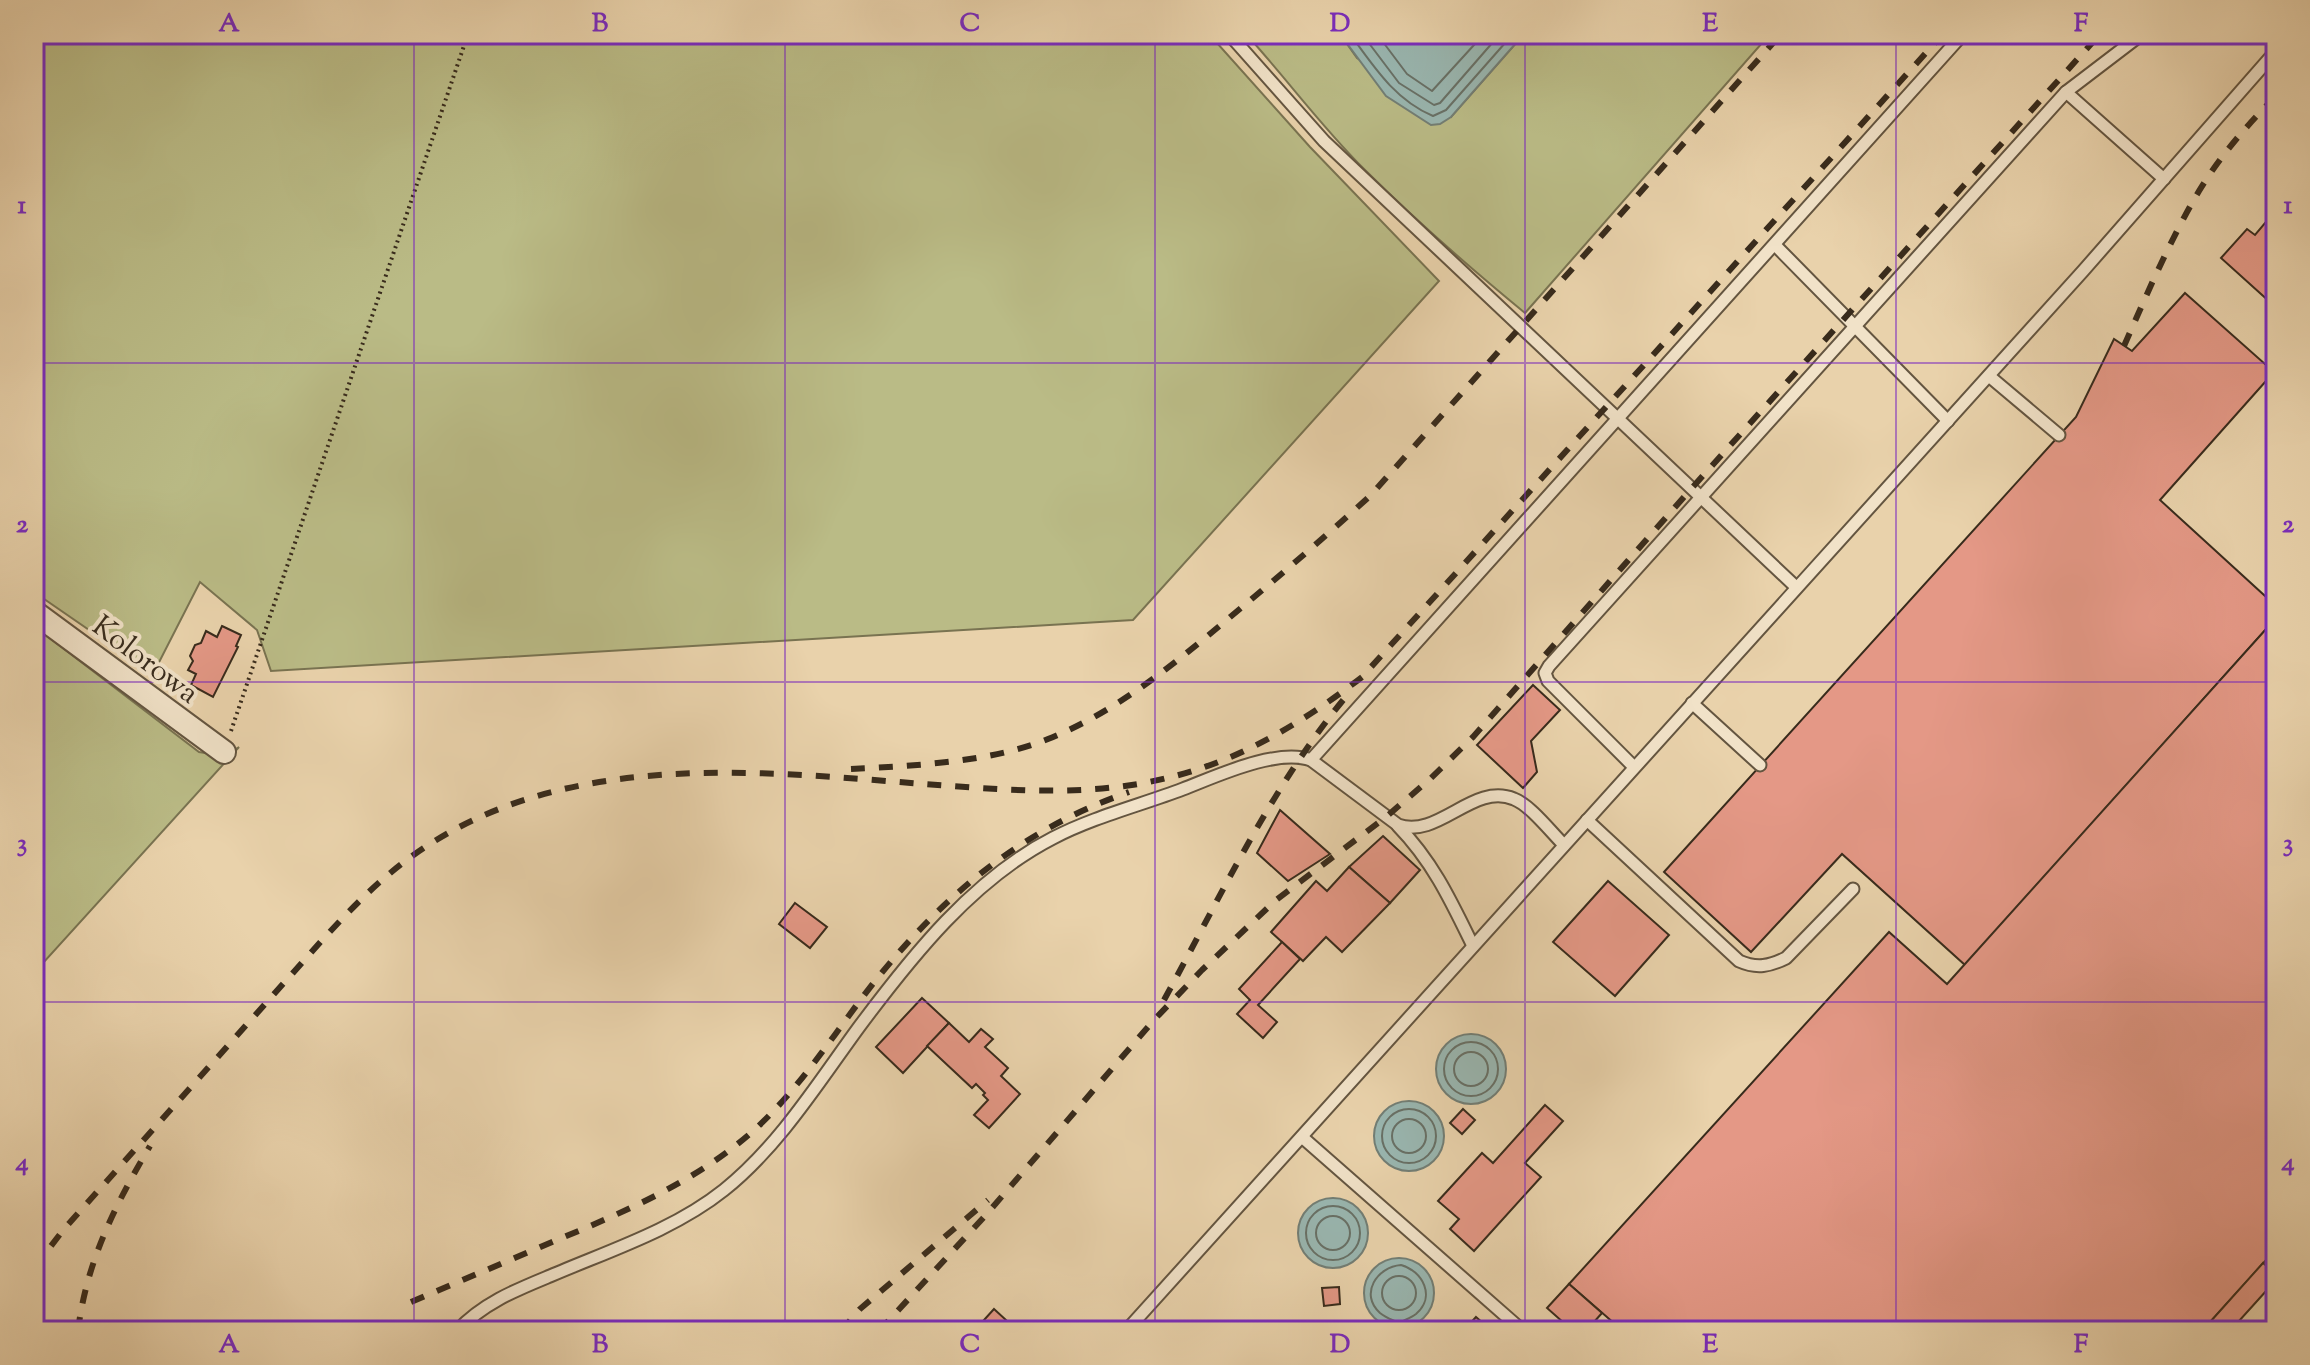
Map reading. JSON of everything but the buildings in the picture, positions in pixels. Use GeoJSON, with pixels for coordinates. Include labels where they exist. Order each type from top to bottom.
{"type":"FeatureCollection","features":[{"type":"Feature","properties":{"kind":"street","name":"Kolorowa"},"geometry":{"type":"LineString","coordinates":[[34,612],[206,742],[224,752]]}},
{"type":"Feature","properties":{"kind":"lane"},"geometry":{"type":"LineString","coordinates":[[1229,34],[1324,141],[1796,587]]}},
{"type":"Feature","properties":{"kind":"lane"},"geometry":{"type":"LineString","coordinates":[[1311,760],[1963,34]]}},
{"type":"Feature","properties":{"kind":"lane"},"geometry":{"type":"LineString","coordinates":[[1634,767],[1548,681],[1545,673],[1549,666],[2066,92],[2142,34]]}},
{"type":"Feature","properties":{"kind":"lane"},"geometry":{"type":"LineString","coordinates":[[1126,1331],[2275,55]]}},
{"type":"Feature","properties":{"kind":"lane"},"geometry":{"type":"LineString","coordinates":[[2066,92],[2164,179]]}},
{"type":"Feature","properties":{"kind":"lane"},"geometry":{"type":"LineString","coordinates":[[1775,245],[1948,421]]}},
{"type":"Feature","properties":{"kind":"lane"},"geometry":{"type":"LineString","coordinates":[[1989,376],[2059,435]]}},
{"type":"Feature","properties":{"kind":"lane"},"geometry":{"type":"LineString","coordinates":[[1692,703],[1760,765]]}},
{"type":"Feature","properties":{"kind":"lane"},"geometry":{"type":"LineString","coordinates":[[457,1331],[471,1317],[508,1294],[680,1218],[722,1191],[748,1169],[784,1128],[879,1001],[937,932],[977,892],[1056,836],[1231,771],[1290,757],[1311,760],[1398,825],[1421,850],[1473,946]]}},
{"type":"Feature","properties":{"kind":"lane"},"geometry":{"type":"LineString","coordinates":[[1398,825],[1410,829],[1429,825],[1485,798],[1499,796],[1522,803],[1564,845]]}},
{"type":"Feature","properties":{"kind":"lane"},"geometry":{"type":"LineString","coordinates":[[1587,820],[1739,961],[1749,965],[1773,964],[1786,958],[1853,889]]}},
{"type":"Feature","properties":{"kind":"lane"},"geometry":{"type":"LineString","coordinates":[[1302,1137],[1523,1331]]}},
{"type":"Feature","properties":{"kind":"path"},"geometry":{"type":"LineString","coordinates":[[224,752],[468,34]]}},
{"type":"Feature","properties":{"kind":"green space"},"geometry":{"type":"Polygon","coordinates":[[[34,34],[1209,34],[1310,147],[1439,281],[1133,620],[271,671],[257,630],[200,582],[153,674],[34,592],[34,34]]]}},
{"type":"Feature","properties":{"kind":"green space"},"geometry":{"type":"Polygon","coordinates":[[[1246,34],[1340,34],[1357,58],[1451,117],[1524,34],[1770,34],[1525,313],[1443,243],[1364,169],[1246,34]]]}},
{"type":"Feature","properties":{"kind":"green space"},"geometry":{"type":"Polygon","coordinates":[[[34,626],[199,752],[224,756],[239,747],[34,973],[34,626]]]}},
{"type":"Feature","properties":{"kind":"water"},"geometry":{"type":"Polygon","coordinates":[[[1340,34],[1524,34],[1451,117],[1440,124],[1431,125],[1386,96],[1340,34]]]}},
{"type":"Feature","properties":{"kind":"water"},"geometry":{"type":"Polygon","coordinates":[[[1478,1034],[1500,1049],[1506,1069],[1504,1083],[1496,1094],[1485,1102],[1464,1104],[1446,1094],[1438,1083],[1436,1062],[1446,1044],[1457,1036],[1478,1034]]]}},
{"type":"Feature","properties":{"kind":"water"},"geometry":{"type":"Polygon","coordinates":[[[1416,1101],[1438,1116],[1444,1136],[1442,1150],[1434,1161],[1423,1169],[1402,1171],[1384,1161],[1376,1150],[1374,1129],[1384,1111],[1395,1103],[1416,1101]]]}},
{"type":"Feature","properties":{"kind":"water"},"geometry":{"type":"Polygon","coordinates":[[[1340,1198],[1362,1213],[1368,1233],[1366,1247],[1358,1258],[1347,1266],[1326,1268],[1308,1258],[1300,1247],[1298,1226],[1308,1208],[1319,1200],[1340,1198]]]}},
{"type":"Feature","properties":{"kind":"water"},"geometry":{"type":"Polygon","coordinates":[[[1406,1258],[1428,1273],[1434,1293],[1432,1307],[1424,1318],[1413,1326],[1392,1328],[1374,1318],[1366,1307],[1364,1286],[1374,1268],[1385,1260],[1406,1258]]]}},
{"type":"Feature","properties":{"kind":"railway"},"geometry":{"type":"LineString","coordinates":[[851,769],[951,762],[1026,747],[1097,715],[1187,653],[1371,495],[1781,34]]}},
{"type":"Feature","properties":{"kind":"railway"},"geometry":{"type":"LineString","coordinates":[[34,1268],[64,1229],[344,917],[404,862],[462,826],[524,800],[588,784],[655,775],[790,774],[1048,791],[1140,784],[1197,770],[1222,760],[1271,737],[1318,709],[1362,677],[1943,34]]}},
{"type":"Feature","properties":{"kind":"railway"},"geometry":{"type":"LineString","coordinates":[[879,1331],[985,1216],[1154,1020],[1202,970],[1276,900],[1386,817],[1473,737],[2100,34]]}},
{"type":"Feature","properties":{"kind":"railway"},"geometry":{"type":"LineString","coordinates":[[2124,346],[2199,191],[2235,141],[2276,96]]}},
{"type":"Feature","properties":{"kind":"railway"},"geometry":{"type":"LineString","coordinates":[[1164,1000],[1269,807],[1344,699]]}},
{"type":"Feature","properties":{"kind":"railway"},"geometry":{"type":"LineString","coordinates":[[411,1302],[634,1206],[730,1150],[786,1097],[875,981],[929,920],[958,893],[1020,845],[1090,807],[1129,792]]}},
{"type":"Feature","properties":{"kind":"railway"},"geometry":{"type":"LineString","coordinates":[[78,1331],[95,1258],[125,1190],[150,1146]]}},
{"type":"Feature","properties":{"kind":"railway"},"geometry":{"type":"LineString","coordinates":[[841,1331],[860,1309],[988,1200]]}},
{"type":"Feature","properties":{"kind":"railway"},"geometry":{"type":"LineString","coordinates":[[2270,1269],[2276,1267]]}},
{"type":"Feature","properties":{"kind":"railway"},"geometry":{"type":"LineString","coordinates":[[2269,1331],[2276,1324]]}}]}
